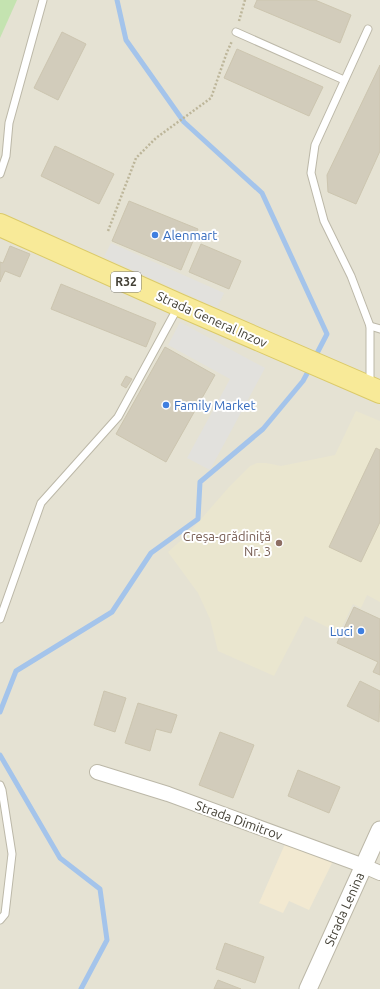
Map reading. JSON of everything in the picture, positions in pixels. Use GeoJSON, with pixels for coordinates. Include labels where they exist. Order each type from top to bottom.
{"type":"FeatureCollection","features":[{"type":"Feature","properties":{"kind":"main road","name":"Strada General Inzov"},"geometry":{"type":"LineString","coordinates":[[0,226],[253,338],[375,390]]}},
{"type":"Feature","properties":{"kind":"street","name":"Strada Dimitrov"},"geometry":{"type":"LineString","coordinates":[[97,772],[168,794],[380,873]]}},
{"type":"Feature","properties":{"kind":"street","name":"Strada Lenina"},"geometry":{"type":"LineString","coordinates":[[308,989],[380,830]]}},
{"type":"Feature","properties":{"kind":"lane"},"geometry":{"type":"LineString","coordinates":[[0,174],[6,156],[8,123],[43,0]]}},
{"type":"Feature","properties":{"kind":"lane"},"geometry":{"type":"LineString","coordinates":[[368,29],[314,145],[310,173],[324,221],[351,276],[370,326],[375,390]]}},
{"type":"Feature","properties":{"kind":"lane"},"geometry":{"type":"LineString","coordinates":[[236,32],[344,80]]}},
{"type":"Feature","properties":{"kind":"lane"},"geometry":{"type":"LineString","coordinates":[[0,619],[42,503],[118,417],[179,305]]}},
{"type":"Feature","properties":{"kind":"lane"},"geometry":{"type":"LineString","coordinates":[[370,326],[380,329]]}},
{"type":"Feature","properties":{"kind":"lane"},"geometry":{"type":"LineString","coordinates":[[0,784],[12,854],[5,914],[0,920]]}},
{"type":"Feature","properties":{"kind":"path"},"geometry":{"type":"LineString","coordinates":[[108,231],[136,158],[156,138],[211,98],[227,52],[236,32],[245,0]]}},
{"type":"Feature","properties":{"kind":"shaded area"},"geometry":{"type":"Polygon","coordinates":[[[0,0],[380,0],[380,989],[0,989],[0,0]]]}},
{"type":"Feature","properties":{"kind":"shaded area"},"geometry":{"type":"Polygon","coordinates":[[[111,243],[224,293],[217,308],[104,257],[111,243]]]}},
{"type":"Feature","properties":{"kind":"shaded area"},"geometry":{"type":"Polygon","coordinates":[[[180,322],[265,368],[210,470],[187,458],[230,379],[168,345],[180,322]]]}},
{"type":"Feature","properties":{"kind":"shaded area","name":"Creșa-grădiniță Nr. 3"},"geometry":{"type":"Polygon","coordinates":[[[356,411],[380,421],[380,602],[367,595],[361,608],[353,604],[339,633],[305,616],[274,676],[218,651],[210,619],[198,593],[168,552],[188,534],[229,487],[250,466],[257,463],[266,463],[281,466],[335,455],[356,411]]]}},
{"type":"Feature","properties":{"kind":"shaded area"},"geometry":{"type":"Polygon","coordinates":[[[285,844],[333,861],[309,910],[289,901],[283,913],[259,903],[285,844]]]}},
{"type":"Feature","properties":{"kind":"green space"},"geometry":{"type":"Polygon","coordinates":[[[0,0],[17,0],[0,38],[0,0]]]}},
{"type":"Feature","properties":{"kind":"building"},"geometry":{"type":"Polygon","coordinates":[[[257,0],[315,0],[351,15],[340,43],[254,7],[257,0]]]}},
{"type":"Feature","properties":{"kind":"building"},"geometry":{"type":"Polygon","coordinates":[[[62,32],[86,44],[58,100],[34,88],[62,32]]]}},
{"type":"Feature","properties":{"kind":"building"},"geometry":{"type":"Polygon","coordinates":[[[237,49],[323,87],[309,116],[224,78],[237,49]]]}},
{"type":"Feature","properties":{"kind":"building"},"geometry":{"type":"Polygon","coordinates":[[[380,65],[380,151],[356,204],[328,192],[327,175],[380,65]]]}},
{"type":"Feature","properties":{"kind":"building"},"geometry":{"type":"Polygon","coordinates":[[[55,146],[114,174],[99,204],[41,176],[55,146]]]}},
{"type":"Feature","properties":{"kind":"building","name":"Alenmart"},"geometry":{"type":"Polygon","coordinates":[[[129,201],[198,229],[181,270],[112,241],[129,201]]]}},
{"type":"Feature","properties":{"kind":"building"},"geometry":{"type":"Polygon","coordinates":[[[201,244],[241,261],[229,289],[189,272],[201,244]]]}},
{"type":"Feature","properties":{"kind":"building"},"geometry":{"type":"Polygon","coordinates":[[[10,246],[30,254],[20,277],[5,271],[0,282],[0,262],[3,263],[10,246]]]}},
{"type":"Feature","properties":{"kind":"building"},"geometry":{"type":"Polygon","coordinates":[[[61,284],[156,323],[146,347],[51,309],[61,284]]]}},
{"type":"Feature","properties":{"kind":"building","name":"Family Market"},"geometry":{"type":"Polygon","coordinates":[[[165,347],[215,375],[166,462],[116,434],[165,347]]]}},
{"type":"Feature","properties":{"kind":"building"},"geometry":{"type":"Polygon","coordinates":[[[126,376],[132,379],[126,388],[121,385],[126,376]]]}},
{"type":"Feature","properties":{"kind":"building"},"geometry":{"type":"Polygon","coordinates":[[[376,448],[380,450],[380,522],[361,562],[329,547],[376,448]]]}},
{"type":"Feature","properties":{"kind":"building","name":"Luci"},"geometry":{"type":"Polygon","coordinates":[[[354,607],[380,619],[380,675],[373,672],[378,662],[337,643],[354,607]]]}},
{"type":"Feature","properties":{"kind":"building"},"geometry":{"type":"Polygon","coordinates":[[[360,681],[380,691],[379,722],[347,706],[360,681]]]}},
{"type":"Feature","properties":{"kind":"building"},"geometry":{"type":"Polygon","coordinates":[[[104,691],[126,698],[115,732],[94,725],[104,691]]]}},
{"type":"Feature","properties":{"kind":"building"},"geometry":{"type":"Polygon","coordinates":[[[138,703],[177,715],[171,733],[156,729],[150,751],[125,743],[138,703]]]}},
{"type":"Feature","properties":{"kind":"building"},"geometry":{"type":"Polygon","coordinates":[[[220,732],[254,745],[233,798],[199,785],[220,732]]]}},
{"type":"Feature","properties":{"kind":"building"},"geometry":{"type":"Polygon","coordinates":[[[298,770],[340,787],[329,813],[288,796],[298,770]]]}},
{"type":"Feature","properties":{"kind":"building"},"geometry":{"type":"Polygon","coordinates":[[[225,943],[264,957],[255,983],[216,969],[225,943]]]}},
{"type":"Feature","properties":{"kind":"building"},"geometry":{"type":"Polygon","coordinates":[[[218,980],[241,989],[214,989],[218,980]]]}},
{"type":"Feature","properties":{"kind":"waterway"},"geometry":{"type":"LineString","coordinates":[[117,0],[126,40],[184,122],[262,193],[327,334],[314,359]]}},
{"type":"Feature","properties":{"kind":"waterway"},"geometry":{"type":"LineString","coordinates":[[0,712],[16,671],[112,612],[151,553],[198,519],[200,482],[263,429],[303,381],[310,368]]}},
{"type":"Feature","properties":{"kind":"waterway"},"geometry":{"type":"LineString","coordinates":[[0,755],[60,858],[100,889],[107,940],[81,989]]}},
{"type":"Feature","properties":{"kind":"place","name":"Alenmart"},"geometry":{"type":"Point","coordinates":[155,235]}},
{"type":"Feature","properties":{"kind":"place","name":"Family Market"},"geometry":{"type":"Point","coordinates":[166,405]}},
{"type":"Feature","properties":{"kind":"place","name":"Creșa-grădiniță Nr. 3"},"geometry":{"type":"Point","coordinates":[279,543]}},
{"type":"Feature","properties":{"kind":"place","name":"Luci"},"geometry":{"type":"Point","coordinates":[361,631]}}]}
